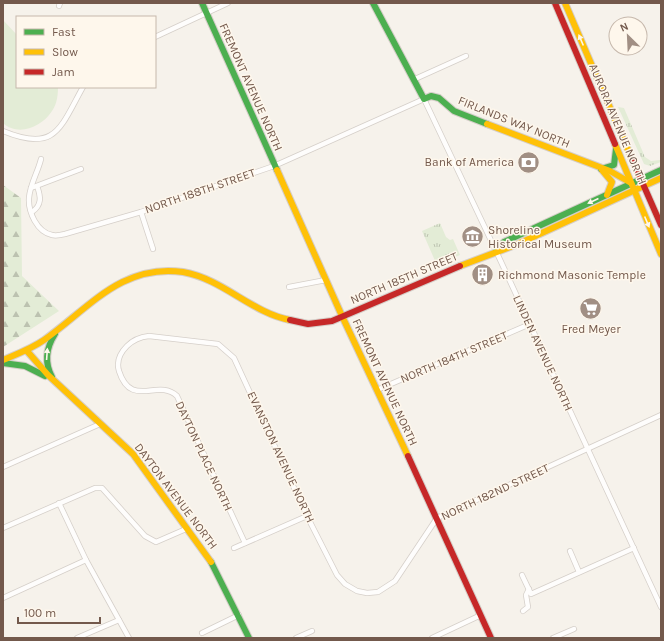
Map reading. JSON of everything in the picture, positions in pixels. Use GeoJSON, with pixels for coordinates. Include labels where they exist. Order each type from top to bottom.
{"type":"FeatureCollection","features":[{"type":"Feature","properties":{"kind":"main road","name":"FREMONT AVENUE NORTH"},"geometry":{"type":"LineString","coordinates":[[202,3],[342,316],[378,390],[491,638]]}},
{"type":"Feature","properties":{"kind":"main road"},"geometry":{"type":"LineString","coordinates":[[373,3],[415,79],[424,99]]}},
{"type":"Feature","properties":{"kind":"main road","name":"AURORA AVENUE NORTH"},"geometry":{"type":"LineString","coordinates":[[555,3],[661,254]]}},
{"type":"Feature","properties":{"kind":"main road","name":"AURORA AVENUE NORTH"},"geometry":{"type":"LineString","coordinates":[[565,3],[661,225]]}},
{"type":"Feature","properties":{"kind":"main road"},"geometry":{"type":"LineString","coordinates":[[583,69],[594,72]]}},
{"type":"Feature","properties":{"kind":"main road","name":"FIRLANDS WAY NORTH"},"geometry":{"type":"LineString","coordinates":[[424,99],[436,96],[454,111],[621,177],[631,184]]}},
{"type":"Feature","properties":{"kind":"main road"},"geometry":{"type":"LineString","coordinates":[[607,195],[612,182],[601,169],[614,165],[616,147]]}},
{"type":"Feature","properties":{"kind":"main road","name":"NORTH 185TH STREET"},"geometry":{"type":"LineString","coordinates":[[496,251],[504,242],[661,170]]}},
{"type":"Feature","properties":{"kind":"main road","name":"NORTH 185TH STREET"},"geometry":{"type":"LineString","coordinates":[[59,328],[114,284],[140,274],[161,271],[184,272],[208,279],[278,317],[291,322],[314,324],[342,316],[496,251],[518,244],[661,178]]}},
{"type":"Feature","properties":{"kind":"main road"},"geometry":{"type":"LineString","coordinates":[[3,362],[27,351],[59,328]]}},
{"type":"Feature","properties":{"kind":"main road"},"geometry":{"type":"LineString","coordinates":[[55,382],[49,372],[46,355],[48,343],[59,328]]}},
{"type":"Feature","properties":{"kind":"main road","name":"DAYTON AVENUE NORTH"},"geometry":{"type":"LineString","coordinates":[[27,351],[55,382],[133,454],[210,560],[239,615],[249,638]]}},
{"type":"Feature","properties":{"kind":"main road"},"geometry":{"type":"LineString","coordinates":[[3,362],[32,369],[55,382]]}},
{"type":"Feature","properties":{"kind":"street"},"geometry":{"type":"LineString","coordinates":[[156,36],[228,3]]}},
{"type":"Feature","properties":{"kind":"street"},"geometry":{"type":"LineString","coordinates":[[415,79],[466,56]]}},
{"type":"Feature","properties":{"kind":"street"},"geometry":{"type":"LineString","coordinates":[[3,131],[28,140],[50,136],[58,130],[82,88]]}},
{"type":"Feature","properties":{"kind":"street","name":"NORTH 188TH STREET"},"geometry":{"type":"LineString","coordinates":[[41,159],[29,198],[37,225],[44,232],[52,235],[76,232],[141,212],[274,166],[424,99]]}},
{"type":"Feature","properties":{"kind":"street","name":"LINDEN AVENUE NORTH"},"geometry":{"type":"LineString","coordinates":[[424,99],[661,608]]}},
{"type":"Feature","properties":{"kind":"street"},"geometry":{"type":"LineString","coordinates":[[32,188],[81,169]]}},
{"type":"Feature","properties":{"kind":"street"},"geometry":{"type":"LineString","coordinates":[[32,212],[38,206],[40,200],[37,186]]}},
{"type":"Feature","properties":{"kind":"street"},"geometry":{"type":"LineString","coordinates":[[141,212],[153,250]]}},
{"type":"Feature","properties":{"kind":"street"},"geometry":{"type":"LineString","coordinates":[[289,287],[326,280]]}},
{"type":"Feature","properties":{"kind":"street","name":"NORTH 184TH STREET"},"geometry":{"type":"LineString","coordinates":[[378,390],[530,324]]}},
{"type":"Feature","properties":{"kind":"street","name":"DAYTON PLACE NORTH"},"geometry":{"type":"LineString","coordinates":[[218,344],[149,336],[140,337],[127,346],[119,358],[118,366],[120,374],[127,385],[133,390],[141,393],[167,390],[177,396],[245,543]]}},
{"type":"Feature","properties":{"kind":"street","name":"EVANSTON AVENUE NORTH"},"geometry":{"type":"LineString","coordinates":[[218,344],[231,354],[239,366],[307,516],[337,575]]}},
{"type":"Feature","properties":{"kind":"street","name":"NORTH 182ND STREET"},"geometry":{"type":"LineString","coordinates":[[337,575],[345,584],[357,591],[373,593],[387,588],[395,582],[437,518],[661,415]]}},
{"type":"Feature","properties":{"kind":"street"},"geometry":{"type":"LineString","coordinates":[[3,467],[100,424]]}},
{"type":"Feature","properties":{"kind":"street"},"geometry":{"type":"LineString","coordinates":[[3,528],[95,488],[102,488],[145,536],[156,542],[186,529]]}},
{"type":"Feature","properties":{"kind":"street"},"geometry":{"type":"LineString","coordinates":[[59,503],[86,560],[129,638]]}},
{"type":"Feature","properties":{"kind":"street"},"geometry":{"type":"LineString","coordinates":[[234,548],[307,516]]}},
{"type":"Feature","properties":{"kind":"street"},"geometry":{"type":"LineString","coordinates":[[522,575],[531,594],[634,548]]}},
{"type":"Feature","properties":{"kind":"street"},"geometry":{"type":"LineString","coordinates":[[570,551],[579,572]]}},
{"type":"Feature","properties":{"kind":"street"},"geometry":{"type":"LineString","coordinates":[[3,598],[86,560]]}},
{"type":"Feature","properties":{"kind":"street"},"geometry":{"type":"LineString","coordinates":[[523,611],[528,607],[526,595],[529,589]]}},
{"type":"Feature","properties":{"kind":"street"},"geometry":{"type":"LineString","coordinates":[[202,633],[239,615]]}},
{"type":"Feature","properties":{"kind":"street"},"geometry":{"type":"LineString","coordinates":[[432,638],[480,615]]}},
{"type":"Feature","properties":{"kind":"street"},"geometry":{"type":"LineString","coordinates":[[77,638],[119,620]]}},
{"type":"Feature","properties":{"kind":"street"},"geometry":{"type":"LineString","coordinates":[[553,638],[574,629]]}},
{"type":"Feature","properties":{"kind":"street"},"geometry":{"type":"LineString","coordinates":[[296,638],[312,631]]}},
{"type":"Feature","properties":{"kind":"green space"},"geometry":{"type":"Polygon","coordinates":[[[3,20],[16,34],[16,88],[58,88],[58,93],[55,105],[48,117],[36,126],[22,130],[9,127],[3,123],[3,20]]]}},
{"type":"Feature","properties":{"kind":"green space"},"geometry":{"type":"Polygon","coordinates":[[[618,107],[624,108],[645,157],[651,161],[660,160],[661,162],[650,166],[644,164],[618,107]]]}},
{"type":"Feature","properties":{"kind":"green space"},"geometry":{"type":"Polygon","coordinates":[[[3,185],[21,198],[22,276],[59,311],[3,347],[3,185]]]}},
{"type":"Feature","properties":{"kind":"green space"},"geometry":{"type":"Polygon","coordinates":[[[440,223],[446,237],[450,240],[453,239],[460,255],[439,264],[436,263],[422,231],[440,223]]]}},
{"type":"Feature","properties":{"kind":"traffic: fast"},"geometry":{"type":"LineString","coordinates":[[202,3],[277,170]]}},
{"type":"Feature","properties":{"kind":"traffic: fast"},"geometry":{"type":"LineString","coordinates":[[373,3],[424,99],[431,96],[439,98],[454,111],[487,124]]}},
{"type":"Feature","properties":{"kind":"traffic: fast"},"geometry":{"type":"LineString","coordinates":[[601,169],[614,165],[616,149]]}},
{"type":"Feature","properties":{"kind":"traffic: fast"},"geometry":{"type":"LineString","coordinates":[[496,251],[504,242],[661,170]]}},
{"type":"Feature","properties":{"kind":"traffic: fast"},"geometry":{"type":"LineString","coordinates":[[52,377],[49,371],[47,355],[55,334]]}},
{"type":"Feature","properties":{"kind":"traffic: fast"},"geometry":{"type":"LineString","coordinates":[[3,363],[25,366],[45,376]]}},
{"type":"Feature","properties":{"kind":"traffic: fast"},"geometry":{"type":"LineString","coordinates":[[211,562],[249,638]]}},
{"type":"Feature","properties":{"kind":"traffic: slow"},"geometry":{"type":"LineString","coordinates":[[565,3],[632,159]]}},
{"type":"Feature","properties":{"kind":"traffic: slow"},"geometry":{"type":"LineString","coordinates":[[487,124],[610,171],[631,183]]}},
{"type":"Feature","properties":{"kind":"traffic: slow"},"geometry":{"type":"LineString","coordinates":[[615,144],[661,254]]}},
{"type":"Feature","properties":{"kind":"traffic: slow"},"geometry":{"type":"LineString","coordinates":[[277,170],[342,316],[408,456]]}},
{"type":"Feature","properties":{"kind":"traffic: slow"},"geometry":{"type":"LineString","coordinates":[[602,170],[612,182],[607,195]]}},
{"type":"Feature","properties":{"kind":"traffic: slow"},"geometry":{"type":"LineString","coordinates":[[460,266],[518,244],[661,178]]}},
{"type":"Feature","properties":{"kind":"traffic: slow"},"geometry":{"type":"LineString","coordinates":[[3,360],[29,349],[44,340],[91,302],[124,281],[142,274],[161,271],[183,272],[198,276],[211,281],[263,311],[290,320]]}},
{"type":"Feature","properties":{"kind":"traffic: slow"},"geometry":{"type":"LineString","coordinates":[[27,351],[48,375],[133,454],[211,562]]}},
{"type":"Feature","properties":{"kind":"traffic: jam"},"geometry":{"type":"LineString","coordinates":[[555,3],[615,144]]}},
{"type":"Feature","properties":{"kind":"traffic: jam"},"geometry":{"type":"LineString","coordinates":[[632,159],[661,225]]}},
{"type":"Feature","properties":{"kind":"traffic: jam"},"geometry":{"type":"LineString","coordinates":[[290,320],[308,324],[332,321],[460,266]]}},
{"type":"Feature","properties":{"kind":"traffic: jam"},"geometry":{"type":"LineString","coordinates":[[408,456],[491,638]]}},
{"type":"Feature","properties":{"kind":"place","name":"Bank of America"},"geometry":{"type":"Point","coordinates":[529,162]}},
{"type":"Feature","properties":{"kind":"place","name":"Shoreline Historical Museum"},"geometry":{"type":"Point","coordinates":[472,237]}},
{"type":"Feature","properties":{"kind":"place","name":"Richmond Masonic Temple"},"geometry":{"type":"Point","coordinates":[483,275]}},
{"type":"Feature","properties":{"kind":"place","name":"Fred Meyer"},"geometry":{"type":"Point","coordinates":[591,308]}}]}
